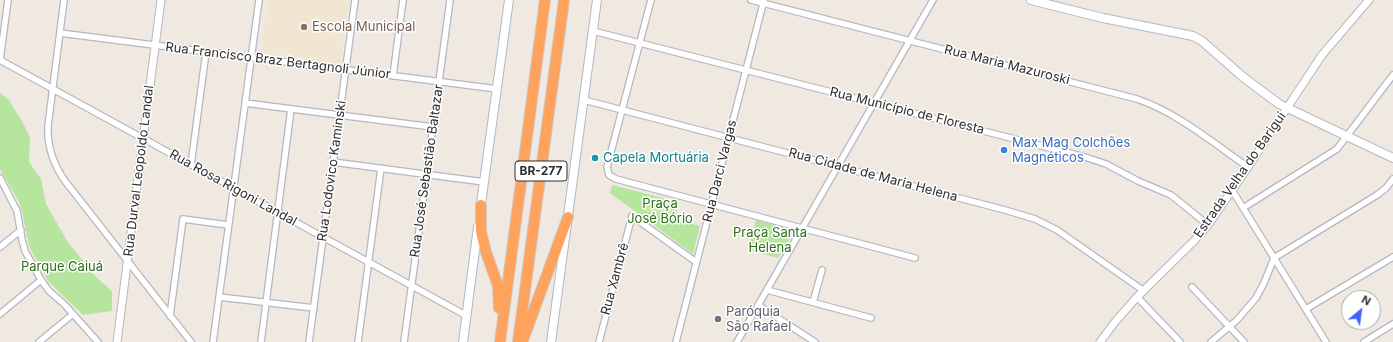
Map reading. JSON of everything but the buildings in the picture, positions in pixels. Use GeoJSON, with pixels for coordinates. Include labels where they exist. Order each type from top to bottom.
{"type":"FeatureCollection","features":[{"type":"Feature","properties":{"kind":"highway","name":"BR-277"},"geometry":{"type":"LineString","coordinates":[[500,341],[544,0]]}},
{"type":"Feature","properties":{"kind":"highway","name":"BR-277"},"geometry":{"type":"LineString","coordinates":[[518,342],[564,0]]}},
{"type":"Feature","properties":{"kind":"highway"},"geometry":{"type":"LineString","coordinates":[[481,205],[481,232],[498,286],[500,341]]}},
{"type":"Feature","properties":{"kind":"highway"},"geometry":{"type":"LineString","coordinates":[[523,342],[568,217]]}},
{"type":"Feature","properties":{"kind":"main road"},"geometry":{"type":"LineString","coordinates":[[463,342],[509,0]]}},
{"type":"Feature","properties":{"kind":"main road"},"geometry":{"type":"LineString","coordinates":[[551,342],[597,0]]}},
{"type":"Feature","properties":{"kind":"main road"},"geometry":{"type":"LineString","coordinates":[[1031,0],[1103,18],[1193,36],[1202,41],[1253,85],[1286,108],[1393,158]]}},
{"type":"Feature","properties":{"kind":"street"},"geometry":{"type":"LineString","coordinates":[[0,60],[8,0]]}},
{"type":"Feature","properties":{"kind":"street"},"geometry":{"type":"LineString","coordinates":[[64,0],[52,89],[48,135],[50,150],[55,165],[65,181],[191,342]]}},
{"type":"Feature","properties":{"kind":"street","name":"Rua Durval Leopoldo Landal"},"geometry":{"type":"LineString","coordinates":[[117,342],[161,0]]}},
{"type":"Feature","properties":{"kind":"street"},"geometry":{"type":"LineString","coordinates":[[213,342],[259,0]]}},
{"type":"Feature","properties":{"kind":"street","name":"Rua Lodovico Kaminski"},"geometry":{"type":"LineString","coordinates":[[309,342],[355,0]]}},
{"type":"Feature","properties":{"kind":"street"},"geometry":{"type":"LineString","coordinates":[[393,76],[403,0]]}},
{"type":"Feature","properties":{"kind":"street","name":"Rua José Sebastião Baltazar"},"geometry":{"type":"LineString","coordinates":[[404,342],[450,0]]}},
{"type":"Feature","properties":{"kind":"street"},"geometry":{"type":"LineString","coordinates":[[651,0],[607,167],[608,175],[616,179],[915,258]]}},
{"type":"Feature","properties":{"kind":"street","name":"Rua Maria Mazuroski"},"geometry":{"type":"LineString","coordinates":[[751,0],[1148,102],[1180,120],[1248,167]]}},
{"type":"Feature","properties":{"kind":"street"},"geometry":{"type":"LineString","coordinates":[[737,342],[934,0]]}},
{"type":"Feature","properties":{"kind":"street","name":"Estrada Velha do Barigui"},"geometry":{"type":"LineString","coordinates":[[1100,342],[1115,322],[1137,298],[1208,225],[1322,55],[1369,0]]}},
{"type":"Feature","properties":{"kind":"street","name":"Rua Darci Vargas"},"geometry":{"type":"LineString","coordinates":[[676,342],[763,2]]}},
{"type":"Feature","properties":{"kind":"street","name":"Rua Município de Floresta"},"geometry":{"type":"LineString","coordinates":[[593,31],[1095,160],[1171,195],[1208,225]]}},
{"type":"Feature","properties":{"kind":"street","name":"Rua Francisco Braz Bertagnoli Júnior"},"geometry":{"type":"LineString","coordinates":[[60,33],[497,89]]}},
{"type":"Feature","properties":{"kind":"street"},"geometry":{"type":"LineString","coordinates":[[191,165],[206,52]]}},
{"type":"Feature","properties":{"kind":"street","name":"Rua Rosa Rigoni Landal"},"geometry":{"type":"LineString","coordinates":[[0,60],[467,316]]}},
{"type":"Feature","properties":{"kind":"street"},"geometry":{"type":"LineString","coordinates":[[1243,208],[1337,149],[1393,75]]}},
{"type":"Feature","properties":{"kind":"street","name":"Rua Cidade de Maria Helena"},"geometry":{"type":"LineString","coordinates":[[584,100],[1035,219],[1070,238],[1144,291]]}},
{"type":"Feature","properties":{"kind":"street"},"geometry":{"type":"LineString","coordinates":[[245,103],[433,127]]}},
{"type":"Feature","properties":{"kind":"street"},"geometry":{"type":"LineString","coordinates":[[261,342],[291,109]]}},
{"type":"Feature","properties":{"kind":"street"},"geometry":{"type":"LineString","coordinates":[[333,162],[484,182]]}},
{"type":"Feature","properties":{"kind":"street"},"geometry":{"type":"LineString","coordinates":[[358,342],[381,168]]}},
{"type":"Feature","properties":{"kind":"street"},"geometry":{"type":"LineString","coordinates":[[0,178],[16,207],[25,251],[41,280],[49,291],[73,314],[98,342]]}},
{"type":"Feature","properties":{"kind":"street"},"geometry":{"type":"LineString","coordinates":[[1211,342],[1244,313],[1256,298],[1274,258],[1377,196],[1393,179]]}},
{"type":"Feature","properties":{"kind":"street"},"geometry":{"type":"LineString","coordinates":[[1232,190],[1326,342]]}},
{"type":"Feature","properties":{"kind":"street","name":"Rua Xambrê"},"geometry":{"type":"LineString","coordinates":[[599,342],[632,216],[696,262]]}},
{"type":"Feature","properties":{"kind":"street"},"geometry":{"type":"LineString","coordinates":[[170,316],[183,219],[228,225]]}},
{"type":"Feature","properties":{"kind":"street"},"geometry":{"type":"LineString","coordinates":[[0,247],[21,230]]}},
{"type":"Feature","properties":{"kind":"street"},"geometry":{"type":"LineString","coordinates":[[1306,309],[1393,257]]}},
{"type":"Feature","properties":{"kind":"street"},"geometry":{"type":"LineString","coordinates":[[813,302],[822,270]]}},
{"type":"Feature","properties":{"kind":"street"},"geometry":{"type":"LineString","coordinates":[[0,314],[41,280]]}},
{"type":"Feature","properties":{"kind":"street"},"geometry":{"type":"LineString","coordinates":[[1192,287],[1244,342]]}},
{"type":"Feature","properties":{"kind":"street"},"geometry":{"type":"LineString","coordinates":[[767,290],[871,318]]}},
{"type":"Feature","properties":{"kind":"street"},"geometry":{"type":"LineString","coordinates":[[219,297],[314,308]]}},
{"type":"Feature","properties":{"kind":"street"},"geometry":{"type":"LineString","coordinates":[[1137,298],[1180,342]]}},
{"type":"Feature","properties":{"kind":"street"},"geometry":{"type":"LineString","coordinates":[[758,305],[815,342]]}},
{"type":"Feature","properties":{"kind":"street"},"geometry":{"type":"LineString","coordinates":[[39,342],[73,314]]}},
{"type":"Feature","properties":{"kind":"street"},"geometry":{"type":"LineString","coordinates":[[1364,342],[1393,324]]}},
{"type":"Feature","properties":{"kind":"shaded area","name":"Escola Municipal"},"geometry":{"type":"Polygon","coordinates":[[[268,0],[348,0],[340,64],[261,53],[268,0]]]}},
{"type":"Feature","properties":{"kind":"green space","name":"Parque Caiuá"},"geometry":{"type":"Polygon","coordinates":[[[0,93],[8,99],[30,137],[29,162],[41,179],[46,204],[67,241],[96,277],[112,291],[112,311],[83,315],[48,281],[29,246],[19,202],[0,169],[0,93]]]}},
{"type":"Feature","properties":{"kind":"green space","name":"Praça José Bório"},"geometry":{"type":"Polygon","coordinates":[[[612,185],[679,202],[675,219],[700,226],[693,254],[610,193],[612,185]]]}},
{"type":"Feature","properties":{"kind":"green space"},"geometry":{"type":"Polygon","coordinates":[[[649,196],[676,204],[671,219],[645,211],[649,196]]]}},
{"type":"Feature","properties":{"kind":"green space","name":"Praça Santa Helena"},"geometry":{"type":"Polygon","coordinates":[[[756,220],[794,231],[778,258],[748,250],[756,220]]]}},
{"type":"Feature","properties":{"kind":"place","name":"Escola Municipal"},"geometry":{"type":"Point","coordinates":[304,27]}},
{"type":"Feature","properties":{"kind":"place","name":"Max Mag Colchões Magnéticos"},"geometry":{"type":"Point","coordinates":[1004,150]}},
{"type":"Feature","properties":{"kind":"place","name":"Capela Mortuária"},"geometry":{"type":"Point","coordinates":[595,158]}},
{"type":"Feature","properties":{"kind":"place","name":"Paróquia São Rafael"},"geometry":{"type":"Point","coordinates":[718,319]}}]}
